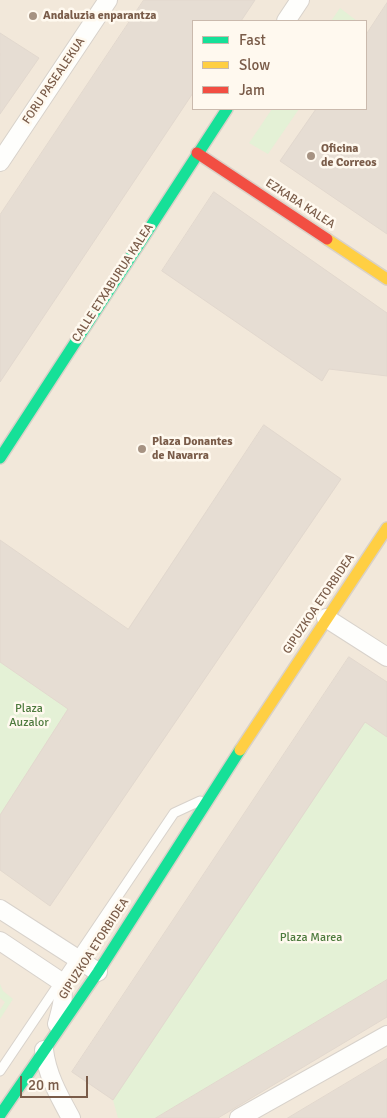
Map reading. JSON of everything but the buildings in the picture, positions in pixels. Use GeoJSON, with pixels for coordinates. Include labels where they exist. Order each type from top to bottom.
{"type":"FeatureCollection","features":[{"type":"Feature","properties":{"kind":"main road","name":"CALLE ETXABURUA KALEA"},"geometry":{"type":"LineString","coordinates":[[0,458],[226,110]]}},
{"type":"Feature","properties":{"kind":"main road","name":"EZKABA KALEA"},"geometry":{"type":"LineString","coordinates":[[197,153],[387,279]]}},
{"type":"Feature","properties":{"kind":"main road","name":"GIPUZKOA ETORBIDEA"},"geometry":{"type":"LineString","coordinates":[[0,1115],[98,972],[209,797],[387,528]]}},
{"type":"Feature","properties":{"kind":"street","name":"FORU PASEALEKUA"},"geometry":{"type":"LineString","coordinates":[[0,162],[108,0]]}},
{"type":"Feature","properties":{"kind":"street"},"geometry":{"type":"LineString","coordinates":[[287,20],[300,0]]}},
{"type":"Feature","properties":{"kind":"street"},"geometry":{"type":"LineString","coordinates":[[326,618],[387,657]]}},
{"type":"Feature","properties":{"kind":"street"},"geometry":{"type":"LineString","coordinates":[[0,909],[98,972]]}},
{"type":"Feature","properties":{"kind":"street"},"geometry":{"type":"LineString","coordinates":[[0,941],[60,980],[63,989],[62,1007],[55,1034]]}},
{"type":"Feature","properties":{"kind":"street"},"geometry":{"type":"LineString","coordinates":[[239,1118],[387,1035]]}},
{"type":"Feature","properties":{"kind":"street"},"geometry":{"type":"LineString","coordinates":[[44,1050],[46,1064],[52,1081],[71,1118]]}},
{"type":"Feature","properties":{"kind":"lane","name":"GIPUZKOA ETORBIDEA"},"geometry":{"type":"LineString","coordinates":[[0,1071],[174,813],[209,797]]}},
{"type":"Feature","properties":{"kind":"shaded area"},"geometry":{"type":"Polygon","coordinates":[[[0,0],[387,0],[387,1118],[0,1118],[0,0]]]}},
{"type":"Feature","properties":{"kind":"green space"},"geometry":{"type":"Polygon","coordinates":[[[340,8],[356,20],[332,20],[340,8]]]}},
{"type":"Feature","properties":{"kind":"green space"},"geometry":{"type":"Polygon","coordinates":[[[271,110],[298,110],[268,154],[249,143],[271,110]]]}},
{"type":"Feature","properties":{"kind":"green space","name":"Plaza Auzalor"},"geometry":{"type":"Polygon","coordinates":[[[0,662],[68,709],[0,815],[0,662]]]}},
{"type":"Feature","properties":{"kind":"green space","name":"Plaza Marea"},"geometry":{"type":"Polygon","coordinates":[[[365,722],[387,737],[387,980],[156,1118],[118,1118],[113,1100],[365,722]]]}},
{"type":"Feature","properties":{"kind":"green space"},"geometry":{"type":"Polygon","coordinates":[[[0,984],[3,991],[13,999],[0,1019],[0,1010],[5,1002],[0,998],[0,984]]]}},
{"type":"Feature","properties":{"kind":"traffic: fast"},"geometry":{"type":"LineString","coordinates":[[0,458],[226,110]]}},
{"type":"Feature","properties":{"kind":"traffic: fast"},"geometry":{"type":"LineString","coordinates":[[0,1115],[98,972],[240,750]]}},
{"type":"Feature","properties":{"kind":"traffic: slow"},"geometry":{"type":"LineString","coordinates":[[327,239],[387,279]]}},
{"type":"Feature","properties":{"kind":"traffic: slow"},"geometry":{"type":"LineString","coordinates":[[240,750],[387,528]]}},
{"type":"Feature","properties":{"kind":"traffic: jam"},"geometry":{"type":"LineString","coordinates":[[197,153],[327,239]]}},
{"type":"Feature","properties":{"kind":"place","name":"Andaluzia enparantza"},"geometry":{"type":"Point","coordinates":[33,16]}},
{"type":"Feature","properties":{"kind":"place","name":"Oficina de Correos"},"geometry":{"type":"Point","coordinates":[311,156]}},
{"type":"Feature","properties":{"kind":"place","name":"Plaza Donantes de Navarra"},"geometry":{"type":"Point","coordinates":[142,449]}}]}
